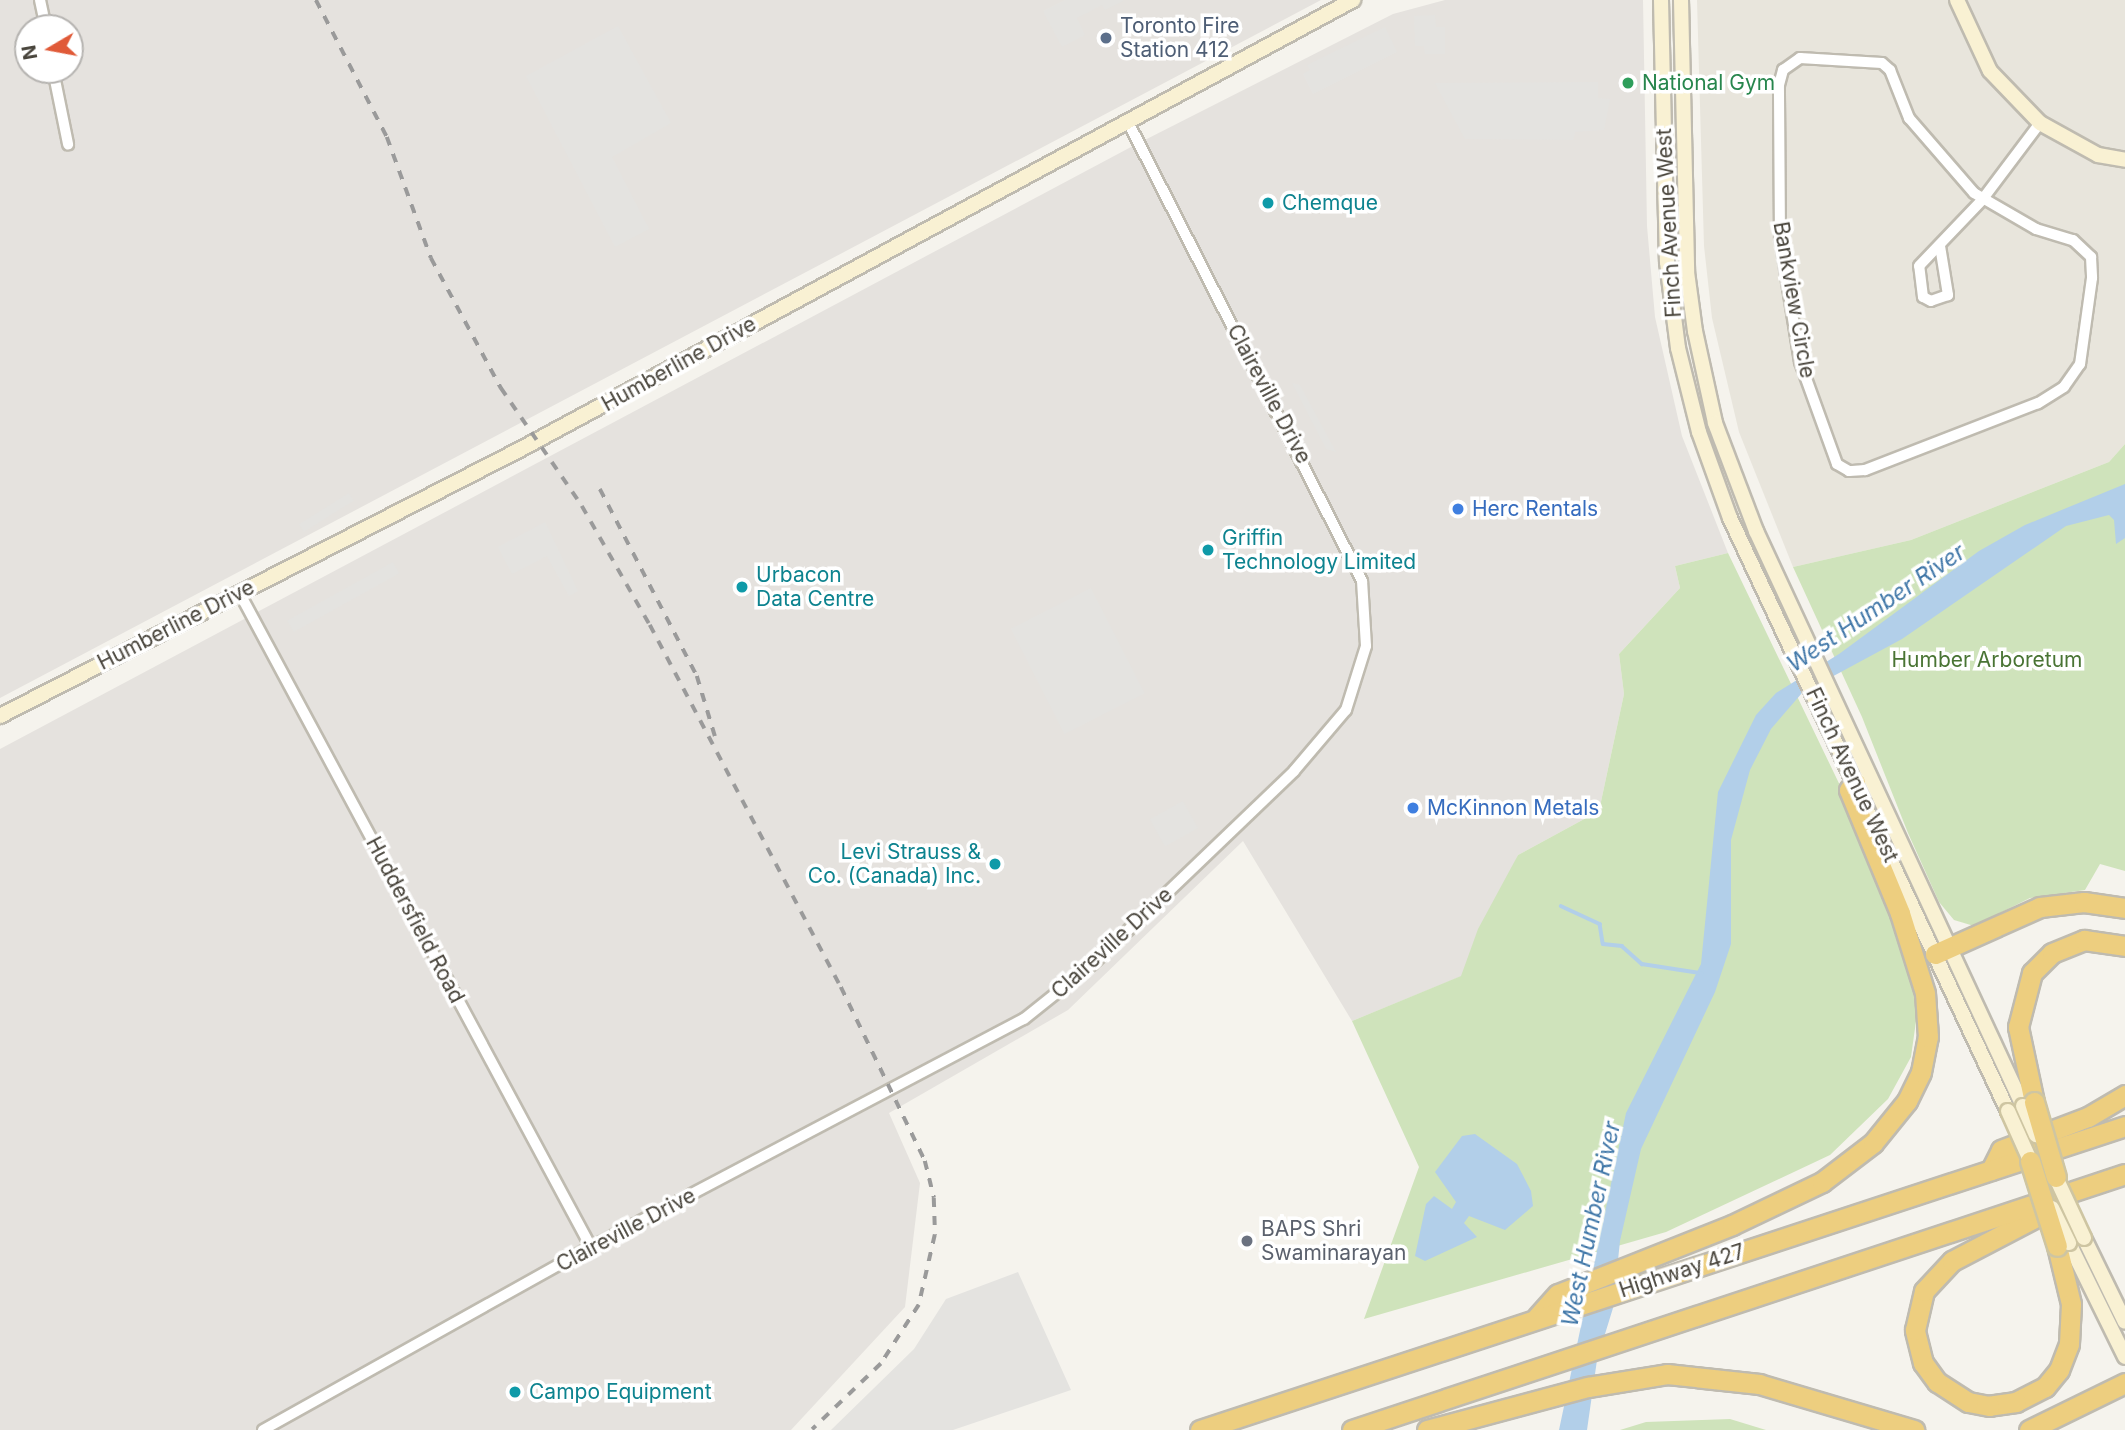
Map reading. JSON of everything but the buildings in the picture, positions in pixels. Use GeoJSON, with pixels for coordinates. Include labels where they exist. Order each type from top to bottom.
{"type":"FeatureCollection","features":[{"type":"Feature","properties":{"kind":"highway"},"geometry":{"type":"LineString","coordinates":[[1536,1319],[1558,1294],[1779,1204],[1846,1167],[1873,1143],[1907,1101],[1921,1072],[1928,1037],[1925,993],[1900,913],[1849,790],[1855,782]]}},
{"type":"Feature","properties":{"kind":"highway"},"geometry":{"type":"LineString","coordinates":[[1942,950],[2040,907],[2084,902],[2125,908]]}},
{"type":"Feature","properties":{"kind":"highway"},"geometry":{"type":"LineString","coordinates":[[2056,1177],[2029,1104],[2018,1027],[2032,973],[2052,953],[2084,940],[2125,946]]}},
{"type":"Feature","properties":{"kind":"highway"},"geometry":{"type":"LineString","coordinates":[[1991,1170],[2001,1150],[2088,1117],[2125,1095]]}},
{"type":"Feature","properties":{"kind":"highway","name":"Highway 427"},"geometry":{"type":"LineString","coordinates":[[1200,1430],[2125,1126]]}},
{"type":"Feature","properties":{"kind":"highway"},"geometry":{"type":"LineString","coordinates":[[2031,1161],[2063,1244],[2071,1304],[2069,1344],[2059,1370],[2045,1387],[2016,1402],[1989,1406],[1960,1398],[1937,1382],[1923,1363],[1915,1330],[1924,1291],[1952,1261],[2102,1182]]}},
{"type":"Feature","properties":{"kind":"highway"},"geometry":{"type":"LineString","coordinates":[[1352,1430],[2125,1174]]}},
{"type":"Feature","properties":{"kind":"highway"},"geometry":{"type":"LineString","coordinates":[[1427,1430],[1531,1401],[1643,1376],[1693,1375],[1759,1384],[1914,1430]]}},
{"type":"Feature","properties":{"kind":"highway"},"geometry":{"type":"LineString","coordinates":[[2029,1430],[2125,1383]]}},
{"type":"Feature","properties":{"kind":"main road","name":"Humberline Drive"},"geometry":{"type":"LineString","coordinates":[[0,716],[528,446],[1126,120],[1353,0]]}},
{"type":"Feature","properties":{"kind":"main road","name":"Finch Avenue West"},"geometry":{"type":"LineString","coordinates":[[1661,0],[1666,243],[1680,358],[1717,487],[1795,635],[1836,722],[1942,950],[2031,1161]]}},
{"type":"Feature","properties":{"kind":"main road","name":"Finch Avenue West"},"geometry":{"type":"LineString","coordinates":[[1681,0],[1685,235],[1698,351],[1733,475],[1795,635]]}},
{"type":"Feature","properties":{"kind":"main road"},"geometry":{"type":"LineString","coordinates":[[1957,0],[1964,23],[1990,71],[2040,123],[2098,155],[2125,160]]}},
{"type":"Feature","properties":{"kind":"main road","name":"Finch Avenue West"},"geometry":{"type":"LineString","coordinates":[[1836,722],[1855,782],[1942,950],[2029,1104]]}},
{"type":"Feature","properties":{"kind":"main road"},"geometry":{"type":"LineString","coordinates":[[2056,1177],[2125,1322]]}},
{"type":"Feature","properties":{"kind":"main road"},"geometry":{"type":"LineString","coordinates":[[2063,1244],[2125,1357]]}},
{"type":"Feature","properties":{"kind":"street","name":"Bankview Circle"},"geometry":{"type":"LineString","coordinates":[[1800,58],[1882,63],[1890,69],[1909,118],[1982,200],[2036,229],[2073,240],[2091,257],[2092,278],[2080,364],[2064,387],[2038,403],[1865,470],[1849,471],[1837,464],[1800,362],[1780,238],[1779,85],[1783,70],[1800,58]]}},
{"type":"Feature","properties":{"kind":"street"},"geometry":{"type":"LineString","coordinates":[[56,84],[68,144]]}},
{"type":"Feature","properties":{"kind":"street","name":"Claireville Drive"},"geometry":{"type":"LineString","coordinates":[[262,1430],[591,1247],[1024,1019],[1094,962],[1294,771],[1346,710],[1366,646],[1362,581],[1126,120]]}},
{"type":"Feature","properties":{"kind":"street"},"geometry":{"type":"LineString","coordinates":[[1940,246],[1948,295],[1931,301],[1923,297],[1919,266],[1982,200],[2040,123]]}},
{"type":"Feature","properties":{"kind":"street","name":"Huddersfield Road"},"geometry":{"type":"LineString","coordinates":[[239,592],[591,1247]]}},
{"type":"Feature","properties":{"kind":"shaded area"},"geometry":{"type":"Polygon","coordinates":[[[0,0],[1321,0],[0,698],[0,0]]]}},
{"type":"Feature","properties":{"kind":"shaded area"},"geometry":{"type":"Polygon","coordinates":[[[1065,0],[1123,1],[1105,10],[1102,5],[1077,18],[1085,35],[1062,47],[1043,11],[1065,0]]]}},
{"type":"Feature","properties":{"kind":"shaded area"},"geometry":{"type":"Polygon","coordinates":[[[1445,0],[1643,0],[1647,226],[1655,317],[1682,436],[1728,553],[1675,566],[1680,588],[1619,654],[1624,694],[1599,811],[1518,855],[1462,976],[1352,1021],[1243,841],[1068,1010],[889,1113],[920,1183],[905,1307],[791,1430],[0,1430],[0,749],[1131,147],[1393,14],[1445,0]]]}},
{"type":"Feature","properties":{"kind":"shaded area"},"geometry":{"type":"Polygon","coordinates":[[[1697,0],[2125,0],[2125,444],[2109,462],[1911,540],[1793,567],[1739,432],[1712,318],[1704,246],[1697,0]]]}},
{"type":"Feature","properties":{"kind":"shaded area"},"geometry":{"type":"Polygon","coordinates":[[[1435,15],[1436,27],[1445,27],[1445,54],[1425,54],[1424,46],[1415,46],[1414,16],[1435,15]]]}},
{"type":"Feature","properties":{"kind":"shaded area"},"geometry":{"type":"Polygon","coordinates":[[[618,26],[671,123],[612,157],[649,229],[615,247],[526,76],[618,26]]]}},
{"type":"Feature","properties":{"kind":"shaded area"},"geometry":{"type":"Polygon","coordinates":[[[1385,27],[1397,52],[1313,94],[1303,74],[1310,70],[1307,65],[1385,27]]]}},
{"type":"Feature","properties":{"kind":"shaded area"},"geometry":{"type":"Polygon","coordinates":[[[1598,82],[1598,98],[1610,99],[1604,130],[1575,132],[1573,140],[1465,139],[1435,83],[1598,82]]]}},
{"type":"Feature","properties":{"kind":"shaded area"},"geometry":{"type":"Polygon","coordinates":[[[1292,383],[1300,385],[1336,452],[1326,449],[1292,383]]]}},
{"type":"Feature","properties":{"kind":"shaded area"},"geometry":{"type":"Polygon","coordinates":[[[349,493],[354,501],[304,532],[299,524],[349,493]]]}},
{"type":"Feature","properties":{"kind":"shaded area"},"geometry":{"type":"Polygon","coordinates":[[[545,522],[578,591],[569,596],[547,556],[512,574],[498,547],[545,522]]]}},
{"type":"Feature","properties":{"kind":"shaded area"},"geometry":{"type":"Polygon","coordinates":[[[393,562],[399,573],[293,632],[287,621],[393,562]]]}},
{"type":"Feature","properties":{"kind":"shaded area"},"geometry":{"type":"Polygon","coordinates":[[[1091,588],[1145,693],[1064,734],[1011,629],[1091,588]]]}},
{"type":"Feature","properties":{"kind":"shaded area"},"geometry":{"type":"Polygon","coordinates":[[[1183,801],[1198,828],[1165,847],[1150,819],[1183,801]]]}},
{"type":"Feature","properties":{"kind":"shaded area"},"geometry":{"type":"Polygon","coordinates":[[[1018,1272],[1071,1390],[953,1430],[831,1430],[914,1349],[946,1299],[1018,1272]]]}},
{"type":"Feature","properties":{"kind":"green space","name":"Humber Arboretum"},"geometry":{"type":"Polygon","coordinates":[[[2125,444],[2125,871],[2100,864],[2085,890],[2030,898],[1974,926],[1954,920],[1939,902],[1908,833],[1862,717],[1793,567],[1911,540],[2109,462],[2125,444]]]}},
{"type":"Feature","properties":{"kind":"green space"},"geometry":{"type":"Polygon","coordinates":[[[1728,553],[1861,829],[1893,915],[1918,1007],[1911,1057],[1888,1099],[1830,1155],[1666,1232],[1364,1319],[1419,1167],[1352,1021],[1461,976],[1478,929],[1518,855],[1599,811],[1624,694],[1619,654],[1680,588],[1675,566],[1728,553]]]}},
{"type":"Feature","properties":{"kind":"green space"},"geometry":{"type":"Polygon","coordinates":[[[1730,1419],[1766,1430],[1620,1430],[1646,1422],[1730,1419]]]}},
{"type":"Feature","properties":{"kind":"water"},"geometry":{"type":"Polygon","coordinates":[[[2125,484],[2125,538],[2116,544],[2114,520],[2109,515],[2066,526],[1902,639],[1802,693],[1771,729],[1750,770],[1731,840],[1731,944],[1715,992],[1641,1149],[1620,1241],[1613,1308],[1597,1360],[1587,1430],[1559,1430],[1626,1113],[1701,964],[1718,792],[1756,715],[1776,693],[1839,654],[1979,551],[2025,525],[2125,484]]]}},
{"type":"Feature","properties":{"kind":"water"},"geometry":{"type":"Polygon","coordinates":[[[1475,1134],[1517,1164],[1531,1191],[1533,1206],[1505,1230],[1469,1216],[1464,1223],[1477,1237],[1425,1261],[1415,1256],[1426,1204],[1434,1196],[1452,1209],[1456,1202],[1435,1172],[1462,1136],[1475,1134]]]}},
{"type":"Feature","properties":{"kind":"waterway"},"geometry":{"type":"LineString","coordinates":[[1561,906],[1600,924],[1603,944],[1622,946],[1642,964],[1701,973]]}},
{"type":"Feature","properties":{"kind":"railway"},"geometry":{"type":"LineString","coordinates":[[316,0],[387,137],[431,258],[501,388],[582,506],[650,625],[841,987],[925,1161],[934,1198],[935,1235],[919,1305],[881,1364],[812,1430]]}},
{"type":"Feature","properties":{"kind":"railway"},"geometry":{"type":"LineString","coordinates":[[600,489],[697,676],[715,736]]}},
{"type":"Feature","properties":{"kind":"place","name":"Toronto Fire Station 412"},"geometry":{"type":"Point","coordinates":[1106,38]}},
{"type":"Feature","properties":{"kind":"place","name":"National Gym"},"geometry":{"type":"Point","coordinates":[1628,83]}},
{"type":"Feature","properties":{"kind":"place","name":"Chemque"},"geometry":{"type":"Point","coordinates":[1268,203]}},
{"type":"Feature","properties":{"kind":"place","name":"Herc Rentals"},"geometry":{"type":"Point","coordinates":[1458,509]}},
{"type":"Feature","properties":{"kind":"place","name":"Griffin Technology Limited"},"geometry":{"type":"Point","coordinates":[1208,550]}},
{"type":"Feature","properties":{"kind":"place","name":"Urbacon Data Centre"},"geometry":{"type":"Point","coordinates":[742,587]}},
{"type":"Feature","properties":{"kind":"place","name":"McKinnon Metals"},"geometry":{"type":"Point","coordinates":[1413,808]}},
{"type":"Feature","properties":{"kind":"place","name":"Levi Strauss & Co. (Canada) Inc."},"geometry":{"type":"Point","coordinates":[995,864]}},
{"type":"Feature","properties":{"kind":"place","name":"BAPS Shri Swaminarayan"},"geometry":{"type":"Point","coordinates":[1247,1241]}},
{"type":"Feature","properties":{"kind":"place","name":"Campo Equipment"},"geometry":{"type":"Point","coordinates":[515,1392]}},
{"type":"Feature","properties":{"kind":"water label","name":"West Humber River"},"geometry":{"type":"Point","coordinates":[1876,608]}},
{"type":"Feature","properties":{"kind":"water label","name":"West Humber River"},"geometry":{"type":"Point","coordinates":[1591,1224]}}]}
